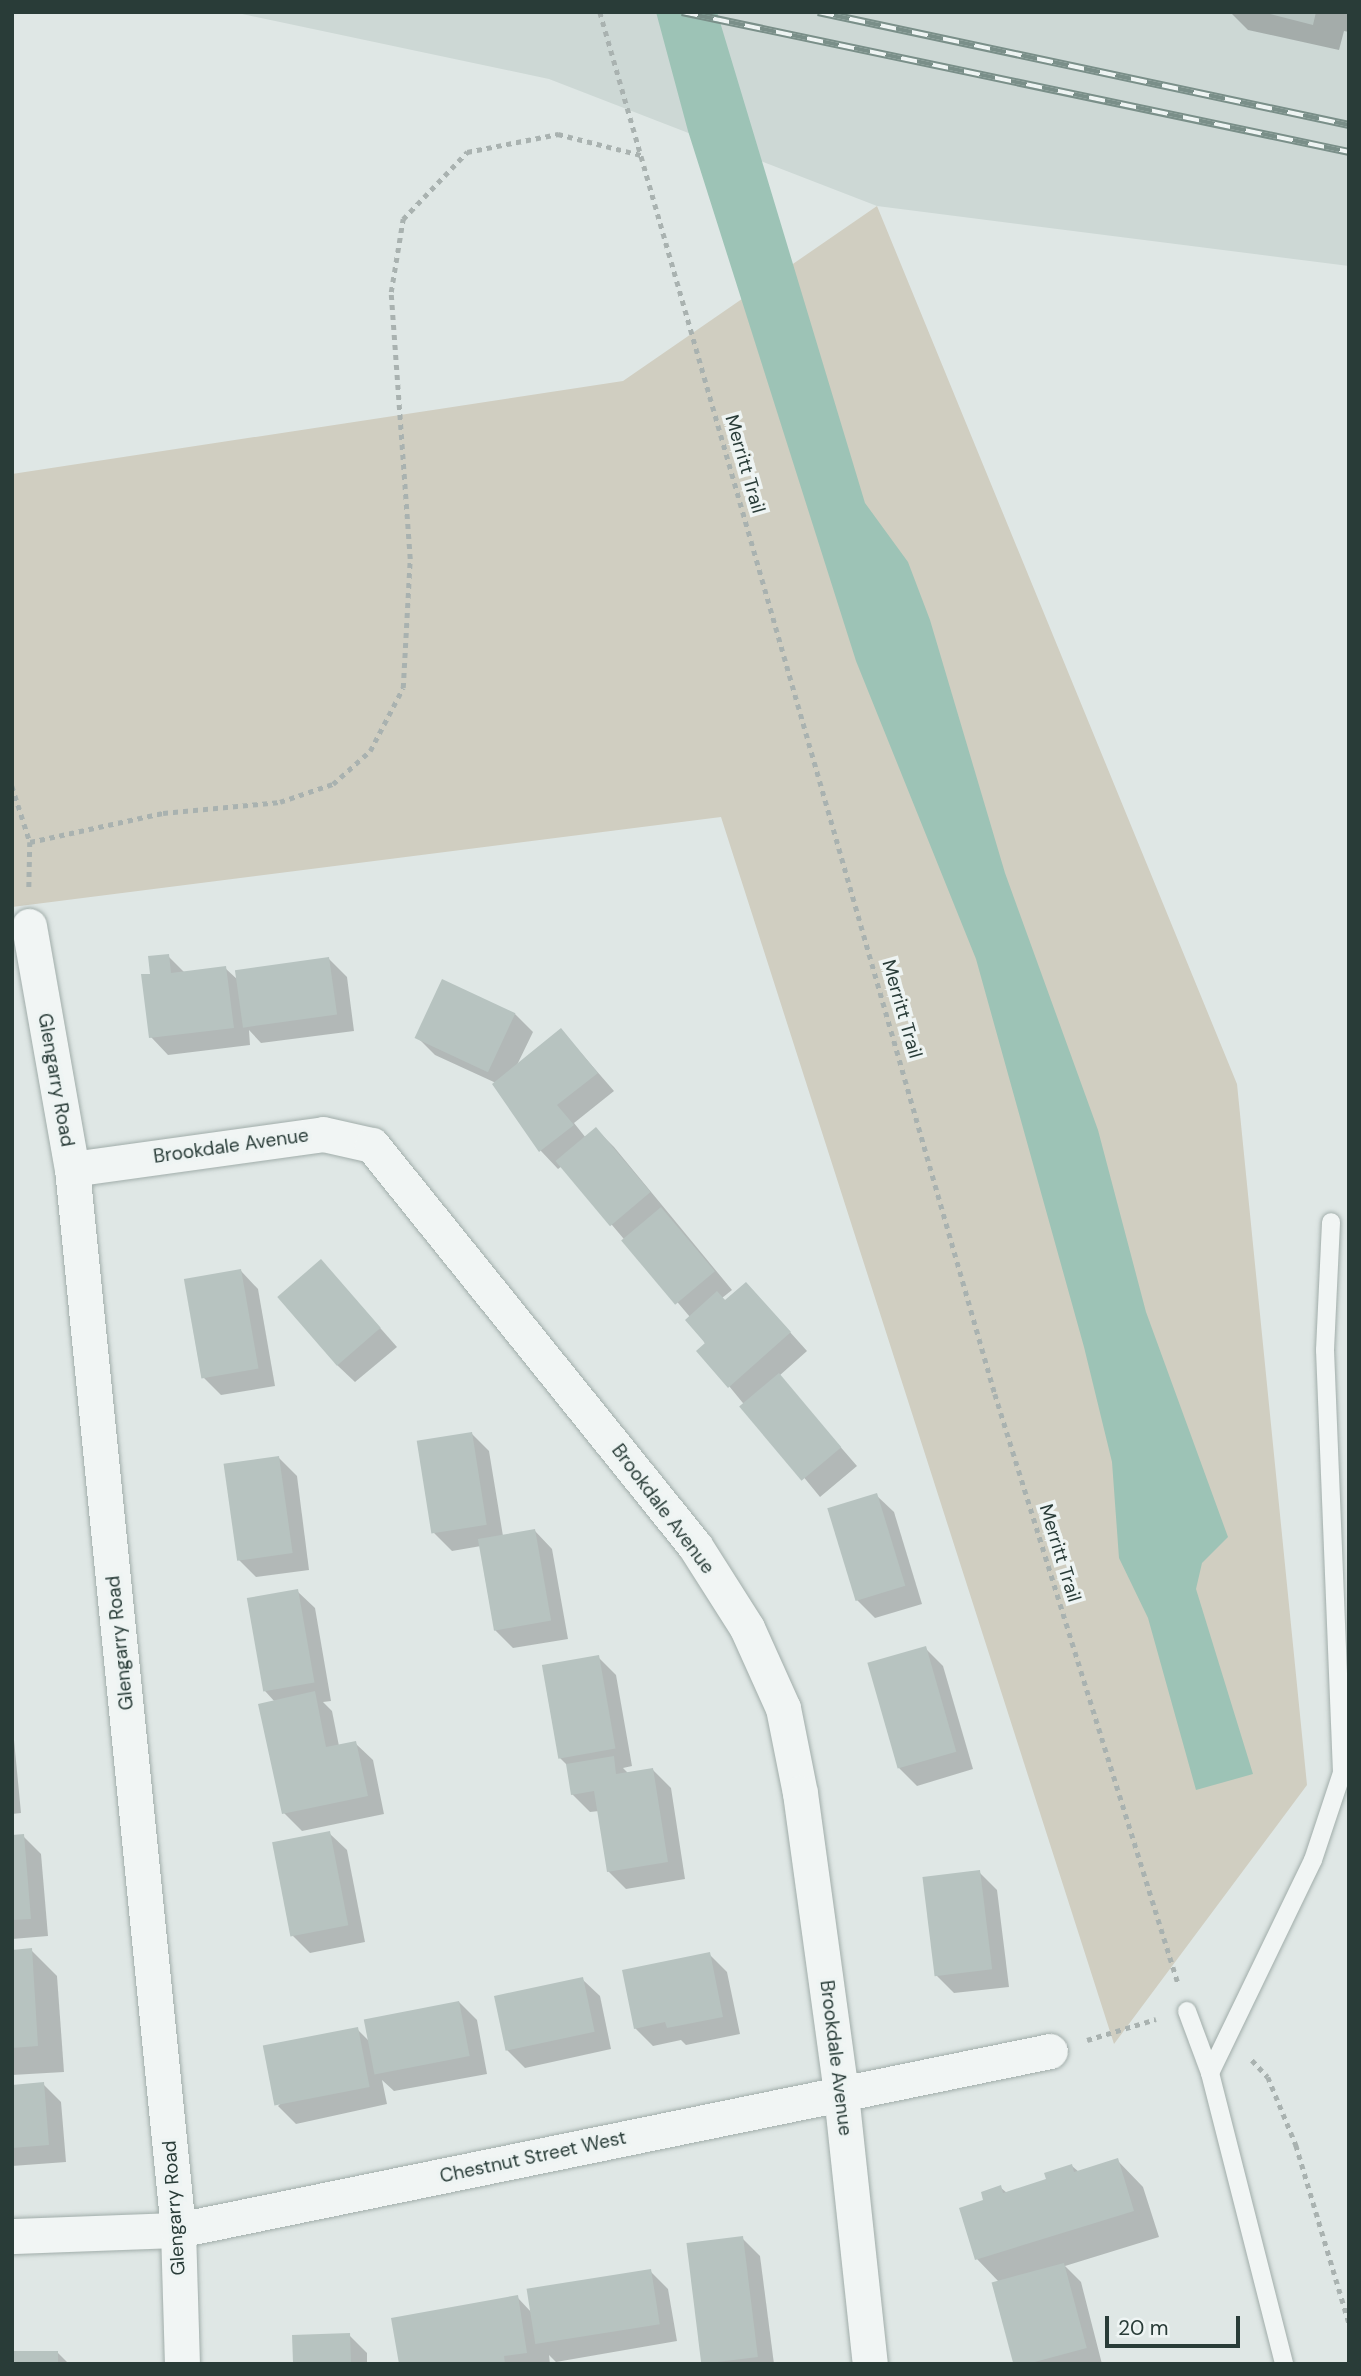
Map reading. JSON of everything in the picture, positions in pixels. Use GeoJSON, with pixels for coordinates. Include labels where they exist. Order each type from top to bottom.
{"type":"FeatureCollection","features":[{"type":"Feature","properties":{"kind":"street","name":"Glengarry Road"},"geometry":{"type":"LineString","coordinates":[[29,926],[72,1169],[178,2230],[182,2364]]}},
{"type":"Feature","properties":{"kind":"street","name":"Brookdale Avenue"},"geometry":{"type":"LineString","coordinates":[[72,1169],[323,1134],[372,1145],[695,1546],[747,1628],[783,1708],[793,1756],[841,2094],[870,2364]]}},
{"type":"Feature","properties":{"kind":"street","name":"Chestnut Street West"},"geometry":{"type":"LineString","coordinates":[[12,2236],[178,2230],[1050,2051]]}},
{"type":"Feature","properties":{"kind":"lane"},"geometry":{"type":"LineString","coordinates":[[1210,2074],[1313,1860],[1342,1773],[1325,1350],[1331,1222]]}},
{"type":"Feature","properties":{"kind":"lane"},"geometry":{"type":"LineString","coordinates":[[1187,2011],[1210,2074],[1284,2364]]}},
{"type":"Feature","properties":{"kind":"path","name":"Merritt Trail"},"geometry":{"type":"LineString","coordinates":[[600,12],[995,1394],[1187,2011]]}},
{"type":"Feature","properties":{"kind":"path"},"geometry":{"type":"LineString","coordinates":[[12,786],[30,842],[163,813],[280,802],[333,784],[370,751],[402,688],[410,559],[391,292],[402,219],[467,152],[558,134],[641,155]]}},
{"type":"Feature","properties":{"kind":"path"},"geometry":{"type":"LineString","coordinates":[[1050,2051],[1187,2011]]}},
{"type":"Feature","properties":{"kind":"path"},"geometry":{"type":"LineString","coordinates":[[1226,2041],[1256,2063],[1272,2088],[1296,2145],[1349,2323]]}},
{"type":"Feature","properties":{"kind":"shaded area"},"geometry":{"type":"Polygon","coordinates":[[[233,12],[1349,12],[1349,266],[877,206],[549,79],[233,12]]]}},
{"type":"Feature","properties":{"kind":"shaded area"},"geometry":{"type":"Polygon","coordinates":[[[656,12],[717,12],[865,503],[908,562],[930,620],[1005,873],[1098,1130],[1146,1312],[1228,1537],[1202,1563],[1196,1589],[1253,1774],[1196,1790],[1148,1618],[1119,1558],[1112,1462],[1084,1347],[976,959],[856,661],[688,131],[656,12]]]}},
{"type":"Feature","properties":{"kind":"shaded area"},"geometry":{"type":"Polygon","coordinates":[[[877,206],[1237,1084],[1307,1785],[1114,2044],[721,817],[12,907],[12,474],[623,381],[877,206]]]}},
{"type":"Feature","properties":{"kind":"building"},"geometry":{"type":"Polygon","coordinates":[[[1262,12],[1316,12],[1313,25],[1262,12]]]}},
{"type":"Feature","properties":{"kind":"building"},"geometry":{"type":"Polygon","coordinates":[[[169,954],[171,973],[226,966],[234,1028],[149,1038],[141,974],[150,974],[148,956],[169,954]]]}},
{"type":"Feature","properties":{"kind":"building"},"geometry":{"type":"Polygon","coordinates":[[[329,957],[337,1014],[243,1028],[235,970],[329,957]]]}},
{"type":"Feature","properties":{"kind":"building"},"geometry":{"type":"Polygon","coordinates":[[[442,979],[515,1013],[488,1072],[415,1038],[442,979]]]}},
{"type":"Feature","properties":{"kind":"building"},"geometry":{"type":"Polygon","coordinates":[[[561,1028],[598,1073],[557,1105],[574,1125],[539,1152],[492,1084],[561,1028]]]}},
{"type":"Feature","properties":{"kind":"building"},"geometry":{"type":"Polygon","coordinates":[[[596,1127],[651,1192],[610,1226],[555,1161],[596,1127]]]}},
{"type":"Feature","properties":{"kind":"building"},"geometry":{"type":"Polygon","coordinates":[[[661,1207],[715,1271],[675,1305],[621,1240],[661,1207]]]}},
{"type":"Feature","properties":{"kind":"building"},"geometry":{"type":"Polygon","coordinates":[[[321,1259],[381,1328],[337,1366],[277,1297],[321,1259]]]}},
{"type":"Feature","properties":{"kind":"building"},"geometry":{"type":"Polygon","coordinates":[[[241,1269],[259,1368],[201,1379],[184,1279],[241,1269]]]}},
{"type":"Feature","properties":{"kind":"building"},"geometry":{"type":"Polygon","coordinates":[[[746,1282],[791,1332],[728,1388],[696,1351],[705,1343],[685,1320],[717,1291],[725,1300],[746,1282]]]}},
{"type":"Feature","properties":{"kind":"building"},"geometry":{"type":"Polygon","coordinates":[[[779,1373],[841,1447],[802,1481],[739,1406],[779,1373]]]}},
{"type":"Feature","properties":{"kind":"building"},"geometry":{"type":"Polygon","coordinates":[[[472,1432],[487,1525],[431,1534],[417,1441],[472,1432]]]}},
{"type":"Feature","properties":{"kind":"building"},"geometry":{"type":"Polygon","coordinates":[[[279,1456],[293,1553],[237,1561],[224,1464],[279,1456]]]}},
{"type":"Feature","properties":{"kind":"building"},"geometry":{"type":"Polygon","coordinates":[[[877,1493],[905,1586],[856,1601],[827,1508],[877,1493]]]}},
{"type":"Feature","properties":{"kind":"building"},"geometry":{"type":"Polygon","coordinates":[[[535,1529],[551,1621],[494,1631],[478,1539],[535,1529]]]}},
{"type":"Feature","properties":{"kind":"building"},"geometry":{"type":"Polygon","coordinates":[[[298,1589],[314,1683],[263,1692],[247,1598],[298,1589]]]}},
{"type":"Feature","properties":{"kind":"building"},"geometry":{"type":"Polygon","coordinates":[[[926,1646],[956,1752],[898,1769],[867,1663],[926,1646]]]}},
{"type":"Feature","properties":{"kind":"building"},"geometry":{"type":"Polygon","coordinates":[[[599,1655],[615,1749],[558,1759],[542,1665],[599,1655]]]}},
{"type":"Feature","properties":{"kind":"building"},"geometry":{"type":"Polygon","coordinates":[[[315,1691],[326,1747],[356,1741],[368,1796],[282,1814],[258,1704],[315,1691]]]}},
{"type":"Feature","properties":{"kind":"building"},"geometry":{"type":"Polygon","coordinates":[[[614,1756],[616,1774],[653,1768],[668,1862],[607,1872],[594,1791],[571,1795],[566,1764],[614,1756]]]}},
{"type":"Feature","properties":{"kind":"building"},"geometry":{"type":"Polygon","coordinates":[[[330,1831],[348,1925],[290,1936],[272,1842],[330,1831]]]}},
{"type":"Feature","properties":{"kind":"building"},"geometry":{"type":"Polygon","coordinates":[[[24,1834],[31,1919],[12,1920],[12,1835],[24,1834]]]}},
{"type":"Feature","properties":{"kind":"building"},"geometry":{"type":"Polygon","coordinates":[[[980,1870],[992,1969],[935,1976],[922,1877],[980,1870]]]}},
{"type":"Feature","properties":{"kind":"building"},"geometry":{"type":"Polygon","coordinates":[[[32,1948],[38,2046],[12,2048],[12,1950],[32,1948]]]}},
{"type":"Feature","properties":{"kind":"building"},"geometry":{"type":"Polygon","coordinates":[[[710,1952],[723,2017],[667,2028],[665,2022],[634,2029],[622,1970],[710,1952]]]}},
{"type":"Feature","properties":{"kind":"building"},"geometry":{"type":"Polygon","coordinates":[[[583,1977],[595,2032],[506,2051],[494,1996],[583,1977]]]}},
{"type":"Feature","properties":{"kind":"building"},"geometry":{"type":"Polygon","coordinates":[[[459,2001],[470,2056],[374,2074],[364,2020],[459,2001]]]}},
{"type":"Feature","properties":{"kind":"building"},"geometry":{"type":"Polygon","coordinates":[[[358,2027],[370,2087],[274,2105],[263,2046],[358,2027]]]}},
{"type":"Feature","properties":{"kind":"building"},"geometry":{"type":"Polygon","coordinates":[[[44,2082],[49,2145],[12,2148],[12,2085],[44,2082]]]}},
{"type":"Feature","properties":{"kind":"building"},"geometry":{"type":"Polygon","coordinates":[[[1118,2158],[1134,2211],[975,2260],[959,2208],[983,2200],[981,2192],[1001,2185],[1003,2193],[1046,2179],[1044,2173],[1072,2164],[1074,2172],[1118,2158]]]}},
{"type":"Feature","properties":{"kind":"building"},"geometry":{"type":"Polygon","coordinates":[[[743,2236],[758,2357],[701,2364],[686,2243],[743,2236]]]}},
{"type":"Feature","properties":{"kind":"building"},"geometry":{"type":"Polygon","coordinates":[[[1064,2263],[1087,2348],[1027,2364],[1013,2364],[992,2282],[1064,2263]]]}},
{"type":"Feature","properties":{"kind":"building"},"geometry":{"type":"Polygon","coordinates":[[[651,2269],[660,2324],[535,2344],[527,2289],[651,2269]]]}},
{"type":"Feature","properties":{"kind":"building"},"geometry":{"type":"Polygon","coordinates":[[[518,2295],[527,2353],[504,2356],[505,2364],[399,2364],[391,2318],[518,2295]]]}},
{"type":"Feature","properties":{"kind":"building"},"geometry":{"type":"Polygon","coordinates":[[[350,2333],[351,2364],[293,2364],[292,2335],[350,2333]]]}},
{"type":"Feature","properties":{"kind":"building"},"geometry":{"type":"Polygon","coordinates":[[[13,2351],[58,2351],[58,2364],[13,2364],[13,2351]]]}},
{"type":"Feature","properties":{"kind":"railway"},"geometry":{"type":"LineString","coordinates":[[682,12],[1349,152]]}},
{"type":"Feature","properties":{"kind":"railway"},"geometry":{"type":"LineString","coordinates":[[818,12],[1349,125]]}}]}
